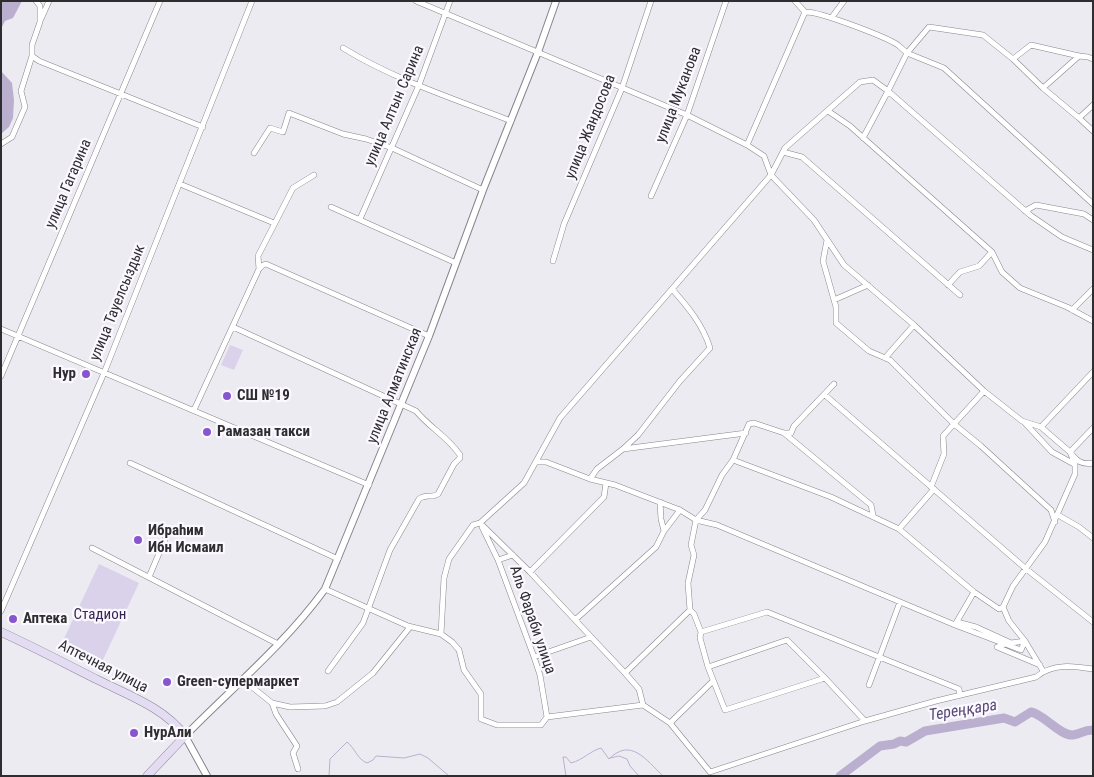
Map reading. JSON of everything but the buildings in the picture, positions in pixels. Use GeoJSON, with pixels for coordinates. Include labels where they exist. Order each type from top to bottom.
{"type":"FeatureCollection","features":[{"type":"Feature","properties":{"kind":"main road","name":"Аптечная улица"},"geometry":{"type":"LineString","coordinates":[[1,632],[169,718],[185,736]]}},
{"type":"Feature","properties":{"kind":"main road"},"geometry":{"type":"LineString","coordinates":[[146,776],[185,736]]}},
{"type":"Feature","properties":{"kind":"street"},"geometry":{"type":"LineString","coordinates":[[36,1],[40,6],[40,22]]}},
{"type":"Feature","properties":{"kind":"street"},"geometry":{"type":"LineString","coordinates":[[1,144],[12,137],[25,107],[22,91],[32,56],[32,45],[49,1]]}},
{"type":"Feature","properties":{"kind":"street","name":"улица Гагарина"},"geometry":{"type":"LineString","coordinates":[[1,376],[160,1]]}},
{"type":"Feature","properties":{"kind":"street","name":"улица Тауелсыздык"},"geometry":{"type":"LineString","coordinates":[[1,611],[104,372],[252,1]]}},
{"type":"Feature","properties":{"kind":"street"},"geometry":{"type":"LineString","coordinates":[[416,1],[687,115],[747,145],[764,156],[771,175],[814,220],[844,266],[914,325],[984,390],[1022,421],[1052,452],[1075,464]]}},
{"type":"Feature","properties":{"kind":"street","name":"улица Алтын Сарина"},"geometry":{"type":"LineString","coordinates":[[360,219],[419,85],[450,1]]}},
{"type":"Feature","properties":{"kind":"street","name":"улица Алматинская"},"geometry":{"type":"LineString","coordinates":[[185,736],[246,678],[311,609],[325,589],[429,336],[556,1]]}},
{"type":"Feature","properties":{"kind":"street","name":"улица Жандосова"},"geometry":{"type":"LineString","coordinates":[[553,261],[564,224],[622,88],[651,1]]}},
{"type":"Feature","properties":{"kind":"street","name":"улица Муканова"},"geometry":{"type":"LineString","coordinates":[[651,196],[687,115],[726,1]]}},
{"type":"Feature","properties":{"kind":"street"},"geometry":{"type":"LineString","coordinates":[[795,1],[805,12],[832,17],[897,44],[907,53],[944,68],[1093,204]]}},
{"type":"Feature","properties":{"kind":"street"},"geometry":{"type":"LineString","coordinates":[[832,17],[844,1]]}},
{"type":"Feature","properties":{"kind":"street"},"geometry":{"type":"LineString","coordinates":[[747,145],[805,12]]}},
{"type":"Feature","properties":{"kind":"street"},"geometry":{"type":"LineString","coordinates":[[863,138],[907,53],[929,26],[983,36],[1013,59],[1093,131]]}},
{"type":"Feature","properties":{"kind":"street"},"geometry":{"type":"LineString","coordinates":[[1013,59],[1031,45],[1093,59]]}},
{"type":"Feature","properties":{"kind":"street"},"geometry":{"type":"LineString","coordinates":[[343,48],[374,65],[419,85],[511,122]]}},
{"type":"Feature","properties":{"kind":"street"},"geometry":{"type":"LineString","coordinates":[[32,56],[39,61],[203,127]]}},
{"type":"Feature","properties":{"kind":"street"},"geometry":{"type":"LineString","coordinates":[[1044,88],[1078,56]]}},
{"type":"Feature","properties":{"kind":"street"},"geometry":{"type":"LineString","coordinates":[[441,634],[444,578],[449,559],[473,525],[480,523],[524,483],[560,418],[771,175],[785,148],[860,82],[873,80],[1025,211],[1062,237],[1093,250]]}},
{"type":"Feature","properties":{"kind":"street"},"geometry":{"type":"LineString","coordinates":[[1079,118],[1093,105]]}},
{"type":"Feature","properties":{"kind":"street"},"geometry":{"type":"LineString","coordinates":[[828,111],[850,126],[992,252],[1002,272],[1020,288],[1093,321]]}},
{"type":"Feature","properties":{"kind":"street"},"geometry":{"type":"LineString","coordinates":[[254,153],[270,128],[283,132],[289,113],[343,134],[392,148],[484,190]]}},
{"type":"Feature","properties":{"kind":"street"},"geometry":{"type":"LineString","coordinates":[[783,152],[802,157],[960,295]]}},
{"type":"Feature","properties":{"kind":"street"},"geometry":{"type":"LineString","coordinates":[[259,269],[258,256],[293,188],[314,175]]}},
{"type":"Feature","properties":{"kind":"street"},"geometry":{"type":"LineString","coordinates":[[180,184],[274,223]]}},
{"type":"Feature","properties":{"kind":"street"},"geometry":{"type":"LineString","coordinates":[[1025,211],[1036,205],[1084,214],[1093,220]]}},
{"type":"Feature","properties":{"kind":"street"},"geometry":{"type":"LineString","coordinates":[[331,207],[456,263]]}},
{"type":"Feature","properties":{"kind":"street"},"geometry":{"type":"LineString","coordinates":[[827,240],[823,261],[836,307],[836,323],[869,351],[890,360],[954,424],[1051,510],[1055,522]]}},
{"type":"Feature","properties":{"kind":"street"},"geometry":{"type":"LineString","coordinates":[[948,285],[960,272],[979,266],[992,252]]}},
{"type":"Feature","properties":{"kind":"street"},"geometry":{"type":"LineString","coordinates":[[194,410],[259,269],[266,264],[429,336]]}},
{"type":"Feature","properties":{"kind":"street"},"geometry":{"type":"LineString","coordinates":[[834,300],[868,285]]}},
{"type":"Feature","properties":{"kind":"street"},"geometry":{"type":"LineString","coordinates":[[590,479],[598,468],[638,435],[680,381],[710,348],[688,307],[672,289]]}},
{"type":"Feature","properties":{"kind":"street"},"geometry":{"type":"LineString","coordinates":[[1072,310],[1093,289]]}},
{"type":"Feature","properties":{"kind":"street"},"geometry":{"type":"LineString","coordinates":[[885,358],[914,325]]}},
{"type":"Feature","properties":{"kind":"street"},"geometry":{"type":"LineString","coordinates":[[233,327],[416,412],[426,423],[441,434],[458,452],[460,458],[454,464],[438,494],[422,496],[419,499],[390,550],[363,623],[328,671]]}},
{"type":"Feature","properties":{"kind":"street"},"geometry":{"type":"LineString","coordinates":[[1,329],[369,485]]}},
{"type":"Feature","properties":{"kind":"street"},"geometry":{"type":"LineString","coordinates":[[1041,427],[1093,372]]}},
{"type":"Feature","properties":{"kind":"street"},"geometry":{"type":"LineString","coordinates":[[825,678],[725,710],[708,667],[700,638],[701,632],[694,614],[690,610],[688,583],[694,555],[691,545],[696,520],[705,510],[722,475],[733,460],[749,424],[754,423],[784,433],[791,433],[794,426],[834,384]]}},
{"type":"Feature","properties":{"kind":"street"},"geometry":{"type":"LineString","coordinates":[[899,529],[933,488],[944,454],[943,436],[984,390]]}},
{"type":"Feature","properties":{"kind":"street"},"geometry":{"type":"LineString","coordinates":[[825,395],[1025,568],[1093,622]]}},
{"type":"Feature","properties":{"kind":"street"},"geometry":{"type":"LineString","coordinates":[[1022,421],[1041,427],[1070,452],[1077,461],[1083,464],[1093,463]]}},
{"type":"Feature","properties":{"kind":"street"},"geometry":{"type":"LineString","coordinates":[[1070,452],[1093,428]]}},
{"type":"Feature","properties":{"kind":"street"},"geometry":{"type":"LineString","coordinates":[[623,449],[746,432]]}},
{"type":"Feature","properties":{"kind":"street"},"geometry":{"type":"LineString","coordinates":[[784,433],[870,505],[873,516]]}},
{"type":"Feature","properties":{"kind":"street"},"geometry":{"type":"LineString","coordinates":[[733,460],[831,497],[899,529],[974,592],[999,609],[1003,607],[1013,586],[1045,542],[1055,522],[1075,474],[1075,464],[1070,452]]}},
{"type":"Feature","properties":{"kind":"street"},"geometry":{"type":"LineString","coordinates":[[536,462],[546,462],[660,502],[680,510],[696,520],[717,525],[900,602],[1008,643],[1021,650],[1026,641]]}},
{"type":"Feature","properties":{"kind":"street"},"geometry":{"type":"LineString","coordinates":[[130,463],[338,558]]}},
{"type":"Feature","properties":{"kind":"street"},"geometry":{"type":"LineString","coordinates":[[530,572],[604,498],[606,483]]}},
{"type":"Feature","properties":{"kind":"street"},"geometry":{"type":"LineString","coordinates":[[660,502],[664,531]]}},
{"type":"Feature","properties":{"kind":"street"},"geometry":{"type":"LineString","coordinates":[[574,620],[656,547],[664,531],[680,510]]}},
{"type":"Feature","properties":{"kind":"street"},"geometry":{"type":"LineString","coordinates":[[1058,515],[1079,527],[1093,538]]}},
{"type":"Feature","properties":{"kind":"street"},"geometry":{"type":"LineString","coordinates":[[480,523],[530,572],[625,673],[639,689],[643,705]]}},
{"type":"Feature","properties":{"kind":"street","name":"Аль Фараби улица"},"geometry":{"type":"LineString","coordinates":[[480,523],[498,560],[534,657],[540,676],[547,717]]}},
{"type":"Feature","properties":{"kind":"street"},"geometry":{"type":"LineString","coordinates":[[149,577],[166,537]]}},
{"type":"Feature","properties":{"kind":"street"},"geometry":{"type":"LineString","coordinates":[[92,548],[278,644]]}},
{"type":"Feature","properties":{"kind":"street"},"geometry":{"type":"LineString","coordinates":[[498,560],[513,555]]}},
{"type":"Feature","properties":{"kind":"street"},"geometry":{"type":"LineString","coordinates":[[325,589],[410,627],[441,634],[459,650],[464,670],[481,694],[481,719],[497,725],[541,725],[547,717],[643,705],[670,723],[710,772],[865,721],[960,695],[1036,677],[1042,668]]}},
{"type":"Feature","properties":{"kind":"street"},"geometry":{"type":"LineString","coordinates":[[956,623],[974,592]]}},
{"type":"Feature","properties":{"kind":"street"},"geometry":{"type":"LineString","coordinates":[[869,685],[900,602]]}},
{"type":"Feature","properties":{"kind":"street"},"geometry":{"type":"LineString","coordinates":[[1003,607],[1009,621],[1026,641],[1042,668]]}},
{"type":"Feature","properties":{"kind":"street"},"geometry":{"type":"LineString","coordinates":[[625,673],[690,610]]}},
{"type":"Feature","properties":{"kind":"street"},"geometry":{"type":"LineString","coordinates":[[701,632],[767,612],[959,689],[960,695]]}},
{"type":"Feature","properties":{"kind":"street"},"geometry":{"type":"LineString","coordinates":[[246,678],[252,687],[272,703],[290,707],[326,706],[338,702],[373,673],[410,627]]}},
{"type":"Feature","properties":{"kind":"street"},"geometry":{"type":"LineString","coordinates":[[534,657],[591,637]]}},
{"type":"Feature","properties":{"kind":"street"},"geometry":{"type":"LineString","coordinates":[[708,667],[787,640],[865,721]]}},
{"type":"Feature","properties":{"kind":"street"},"geometry":{"type":"LineString","coordinates":[[1008,643],[997,647],[1042,668],[1070,666],[1093,669]]}},
{"type":"Feature","properties":{"kind":"street"},"geometry":{"type":"LineString","coordinates":[[670,723],[713,681]]}},
{"type":"Feature","properties":{"kind":"street"},"geometry":{"type":"LineString","coordinates":[[272,703],[276,714],[297,746],[293,753],[298,769]]}},
{"type":"Feature","properties":{"kind":"street"},"geometry":{"type":"LineString","coordinates":[[185,736],[206,776]]}},
{"type":"Feature","properties":{"kind":"green space"},"geometry":{"type":"Polygon","coordinates":[[[230,345],[243,350],[234,370],[221,365],[230,345]]]}},
{"type":"Feature","properties":{"kind":"green space","name":"Стадион"},"geometry":{"type":"Polygon","coordinates":[[[99,564],[139,583],[100,666],[60,647],[99,564]]]}},
{"type":"Feature","properties":{"kind":"shaded area"},"geometry":{"type":"Polygon","coordinates":[[[1,1],[22,1],[13,18],[5,21],[1,29],[1,1]]]}},
{"type":"Feature","properties":{"kind":"shaded area"},"geometry":{"type":"Polygon","coordinates":[[[1,71],[12,83],[14,100],[13,118],[9,127],[1,134],[1,71]]]}},
{"type":"Feature","properties":{"kind":"waterway","name":"Тереңқара"},"geometry":{"type":"LineString","coordinates":[[840,776],[880,746],[900,741],[906,742],[925,731],[1004,718],[1015,722],[1031,712],[1068,734],[1073,735],[1093,730]]}},
{"type":"Feature","properties":{"kind":"waterway","name":"Тереңқара"},"geometry":{"type":"LineString","coordinates":[[329,776],[330,759],[347,742],[361,759],[367,763],[376,756],[404,758],[420,754],[428,758],[449,776]]}},
{"type":"Feature","properties":{"kind":"waterway","name":"Тереңқара"},"geometry":{"type":"LineString","coordinates":[[566,776],[563,757],[566,757],[571,763],[601,748],[609,759],[624,750],[638,753],[663,776]]}},
{"type":"Feature","properties":{"kind":"waterway"},"geometry":{"type":"LineString","coordinates":[[610,758],[619,756],[627,759],[630,766],[639,776]]}},
{"type":"Feature","properties":{"kind":"place","name":"Нур"},"geometry":{"type":"Point","coordinates":[86,374]}},
{"type":"Feature","properties":{"kind":"place","name":"СШ №19"},"geometry":{"type":"Point","coordinates":[227,396]}},
{"type":"Feature","properties":{"kind":"place","name":"Рамазан такси"},"geometry":{"type":"Point","coordinates":[207,432]}},
{"type":"Feature","properties":{"kind":"place","name":"Ибраһим Ибн Исмаил"},"geometry":{"type":"Point","coordinates":[138,540]}},
{"type":"Feature","properties":{"kind":"place","name":"Аптека"},"geometry":{"type":"Point","coordinates":[13,619]}},
{"type":"Feature","properties":{"kind":"place","name":"Green-супермаркет"},"geometry":{"type":"Point","coordinates":[167,682]}},
{"type":"Feature","properties":{"kind":"place","name":"НурАли"},"geometry":{"type":"Point","coordinates":[134,733]}}]}
